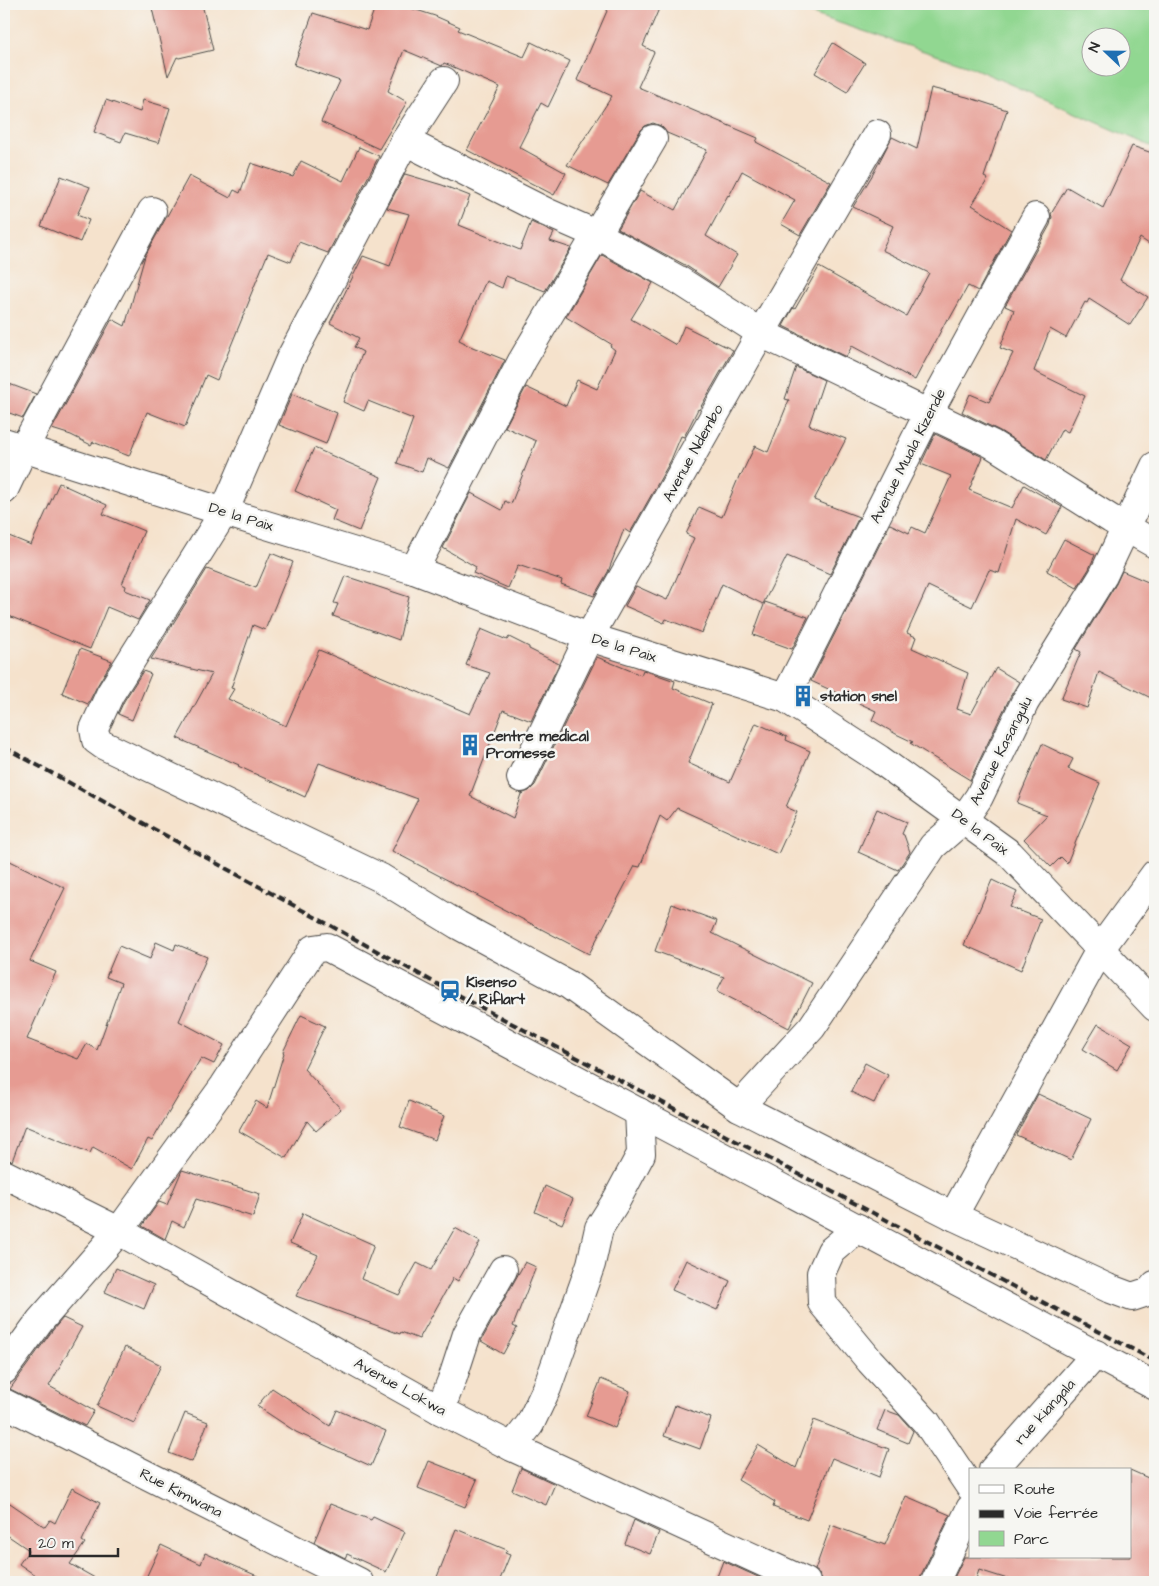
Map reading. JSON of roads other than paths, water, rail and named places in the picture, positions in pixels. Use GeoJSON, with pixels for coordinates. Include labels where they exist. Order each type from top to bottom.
{"type":"FeatureCollection","features":[{"type":"Feature","properties":{"kind":"street"},"geometry":{"type":"LineString","coordinates":[[444,81],[405,141],[290,359],[224,512],[110,694],[94,729],[96,740],[111,749],[381,878],[458,926],[569,984],[739,1107],[953,1216],[1108,1288],[1132,1297],[1150,1291],[1155,1285]]}},
{"type":"Feature","properties":{"kind":"street","name":"Avenue Ndembo"},"geometry":{"type":"LineString","coordinates":[[522,778],[589,637],[761,333],[877,134]]}},
{"type":"Feature","properties":{"kind":"street"},"geometry":{"type":"LineString","coordinates":[[414,570],[522,361],[653,139]]}},
{"type":"Feature","properties":{"kind":"street"},"geometry":{"type":"LineString","coordinates":[[405,141],[546,212],[596,234],[677,279],[761,333],[992,444],[1111,519],[1155,544]]}},
{"type":"Feature","properties":{"kind":"street"},"geometry":{"type":"LineString","coordinates":[[4,490],[14,445],[152,211]]}},
{"type":"Feature","properties":{"kind":"street","name":"Avenue Muala Kizende"},"geometry":{"type":"LineString","coordinates":[[785,698],[928,414],[1036,217]]}},
{"type":"Feature","properties":{"kind":"street","name":"De la Paix"},"geometry":{"type":"LineString","coordinates":[[14,445],[414,570],[589,637],[785,698],[879,759],[1010,854],[1155,1007]]}},
{"type":"Feature","properties":{"kind":"street","name":"Avenue Kasangulu"},"geometry":{"type":"LineString","coordinates":[[739,1107],[812,1027],[933,846],[964,819],[979,797],[1025,702],[1103,576],[1155,466]]}},
{"type":"Feature","properties":{"kind":"street"},"geometry":{"type":"LineString","coordinates":[[953,1216],[1101,948],[1155,874]]}},
{"type":"Feature","properties":{"kind":"street"},"geometry":{"type":"LineString","coordinates":[[4,1370],[40,1321],[119,1231],[224,1086],[313,949],[327,947],[1155,1386]]}},
{"type":"Feature","properties":{"kind":"street"},"geometry":{"type":"LineString","coordinates":[[512,1447],[530,1424],[547,1388],[591,1264],[599,1228],[641,1154],[639,1112]]}},
{"type":"Feature","properties":{"kind":"street","name":"Avenue Lokwa"},"geometry":{"type":"LineString","coordinates":[[4,1174],[119,1231],[440,1410],[512,1447],[806,1582]]}},
{"type":"Feature","properties":{"kind":"street"},"geometry":{"type":"LineString","coordinates":[[858,1228],[831,1251],[821,1273],[822,1302],[870,1361],[927,1423],[969,1486]]}},
{"type":"Feature","properties":{"kind":"street"},"geometry":{"type":"LineString","coordinates":[[440,1410],[467,1334],[503,1270]]}},
{"type":"Feature","properties":{"kind":"street","name":"rue kiangala"},"geometry":{"type":"LineString","coordinates":[[995,1468],[1096,1354]]}},
{"type":"Feature","properties":{"kind":"street","name":"Rue Kimwana"},"geometry":{"type":"LineString","coordinates":[[4,1403],[359,1582]]}},
{"type":"Feature","properties":{"kind":"street"},"geometry":{"type":"LineString","coordinates":[[935,1582],[969,1511]]}},
{"type":"Feature","properties":{"kind":"railway"},"geometry":{"type":"LineString","coordinates":[[4,747],[450,991],[1155,1361]]}},
{"type":"Feature","properties":{"kind":"place","name":"station snel"},"geometry":{"type":"Point","coordinates":[803,696]}},
{"type":"Feature","properties":{"kind":"place","name":"centre medical Promesse"},"geometry":{"type":"Point","coordinates":[470,745]}},
{"type":"Feature","properties":{"kind":"place","name":"Kisenso / Riflart"},"geometry":{"type":"Point","coordinates":[450,991]}}]}
